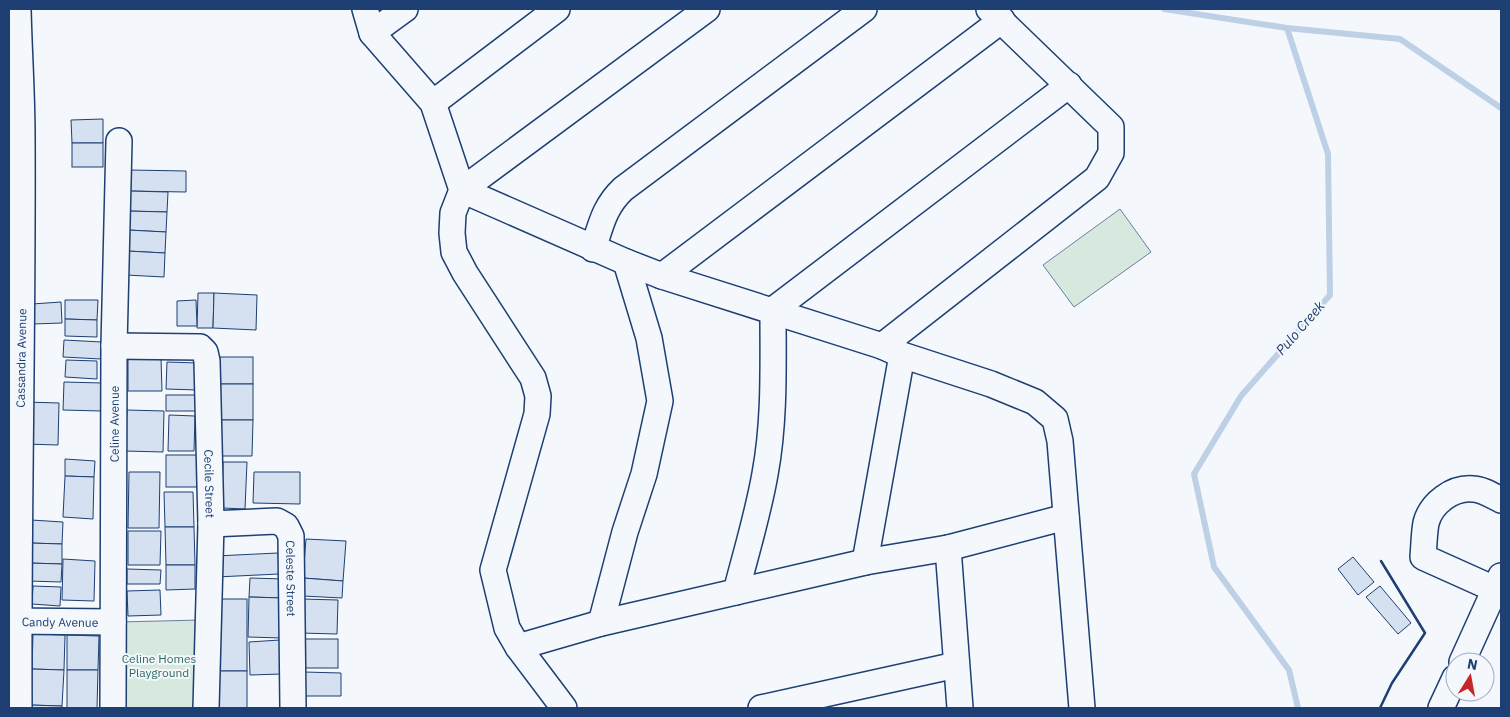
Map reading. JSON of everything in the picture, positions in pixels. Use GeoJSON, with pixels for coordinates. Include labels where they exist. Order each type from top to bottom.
{"type":"FeatureCollection","features":[{"type":"Feature","properties":{"kind":"street","name":"Cassandra Avenue"},"geometry":{"type":"LineString","coordinates":[[18,9],[14,52],[14,621],[19,708]]}},
{"type":"Feature","properties":{"kind":"street"},"geometry":{"type":"LineString","coordinates":[[365,9],[372,33],[433,102],[462,190],[593,249],[662,276],[773,310],[991,384],[1035,402],[1055,419],[1060,441],[1082,708]]}},
{"type":"Feature","properties":{"kind":"street"},"geometry":{"type":"LineString","coordinates":[[372,33],[405,9]]}},
{"type":"Feature","properties":{"kind":"street"},"geometry":{"type":"LineString","coordinates":[[433,102],[557,9]]}},
{"type":"Feature","properties":{"kind":"street"},"geometry":{"type":"LineString","coordinates":[[564,708],[518,648],[507,628],[493,570],[537,414],[538,396],[533,378],[465,273],[454,252],[452,233],[453,213],[462,190],[707,9]]}},
{"type":"Feature","properties":{"kind":"street"},"geometry":{"type":"LineString","coordinates":[[593,249],[606,211],[612,199],[623,189],[864,9]]}},
{"type":"Feature","properties":{"kind":"street"},"geometry":{"type":"LineString","coordinates":[[662,276],[996,14],[1112,127],[1111,153],[1097,178],[892,351],[865,562]]}},
{"type":"Feature","properties":{"kind":"street"},"geometry":{"type":"LineString","coordinates":[[773,310],[1069,86]]}},
{"type":"Feature","properties":{"kind":"street","name":"Celine Avenue"},"geometry":{"type":"LineString","coordinates":[[113,708],[114,346],[119,141]]}},
{"type":"Feature","properties":{"kind":"street"},"geometry":{"type":"LineString","coordinates":[[601,624],[625,532],[644,474],[660,401],[649,338],[626,262]]}},
{"type":"Feature","properties":{"kind":"street"},"geometry":{"type":"LineString","coordinates":[[736,592],[753,529],[765,473],[773,405],[773,310]]}},
{"type":"Feature","properties":{"kind":"street","name":"Cecile Street"},"geometry":{"type":"LineString","coordinates":[[114,346],[200,347],[205,352],[207,361],[211,524],[206,708]]}},
{"type":"Feature","properties":{"kind":"street"},"geometry":{"type":"LineString","coordinates":[[1467,652],[1499,586],[1423,557],[1427,522],[1433,508],[1444,498],[1458,490],[1473,489],[1501,500]]}},
{"type":"Feature","properties":{"kind":"street"},"geometry":{"type":"LineString","coordinates":[[518,648],[601,624],[865,562],[948,548],[1066,517]]}},
{"type":"Feature","properties":{"kind":"street","name":"Celeste Street"},"geometry":{"type":"LineString","coordinates":[[211,524],[277,521],[286,526],[291,536],[293,708]]}},
{"type":"Feature","properties":{"kind":"street"},"geometry":{"type":"LineString","coordinates":[[948,548],[960,708]]}},
{"type":"Feature","properties":{"kind":"street","name":"Candy Avenue"},"geometry":{"type":"LineString","coordinates":[[14,621],[113,622]]}},
{"type":"Feature","properties":{"kind":"street"},"geometry":{"type":"LineString","coordinates":[[761,708],[956,666]]}},
{"type":"Feature","properties":{"kind":"green space"},"geometry":{"type":"Polygon","coordinates":[[[1120,209],[1151,252],[1074,307],[1043,265],[1120,209]]]}},
{"type":"Feature","properties":{"kind":"green space","name":"Celine Homes Playground"},"geometry":{"type":"Polygon","coordinates":[[[201,620],[198,708],[118,708],[119,622],[201,620]]]}},
{"type":"Feature","properties":{"kind":"building"},"geometry":{"type":"Polygon","coordinates":[[[103,119],[103,143],[72,143],[71,120],[103,119]]]}},
{"type":"Feature","properties":{"kind":"building"},"geometry":{"type":"Polygon","coordinates":[[[72,143],[103,143],[103,167],[72,167],[72,143]]]}},
{"type":"Feature","properties":{"kind":"building"},"geometry":{"type":"Polygon","coordinates":[[[130,170],[186,171],[186,192],[129,191],[130,170]]]}},
{"type":"Feature","properties":{"kind":"building"},"geometry":{"type":"Polygon","coordinates":[[[129,191],[168,192],[167,212],[128,211],[129,191]]]}},
{"type":"Feature","properties":{"kind":"building"},"geometry":{"type":"Polygon","coordinates":[[[128,211],[167,212],[166,232],[128,230],[128,211]]]}},
{"type":"Feature","properties":{"kind":"building"},"geometry":{"type":"Polygon","coordinates":[[[128,230],[166,232],[165,253],[127,251],[128,230]]]}},
{"type":"Feature","properties":{"kind":"building"},"geometry":{"type":"Polygon","coordinates":[[[127,251],[165,253],[164,277],[126,275],[127,251]]]}},
{"type":"Feature","properties":{"kind":"building"},"geometry":{"type":"Polygon","coordinates":[[[198,293],[214,293],[213,328],[197,328],[198,293]]]}},
{"type":"Feature","properties":{"kind":"building"},"geometry":{"type":"Polygon","coordinates":[[[214,293],[257,295],[256,330],[213,328],[214,293]]]}},
{"type":"Feature","properties":{"kind":"building"},"geometry":{"type":"Polygon","coordinates":[[[65,300],[98,300],[97,320],[65,319],[65,300]]]}},
{"type":"Feature","properties":{"kind":"building"},"geometry":{"type":"Polygon","coordinates":[[[196,300],[197,326],[177,326],[177,301],[196,300]]]}},
{"type":"Feature","properties":{"kind":"building"},"geometry":{"type":"Polygon","coordinates":[[[61,302],[62,323],[33,324],[32,304],[61,302]]]}},
{"type":"Feature","properties":{"kind":"building"},"geometry":{"type":"Polygon","coordinates":[[[65,319],[97,320],[97,337],[65,336],[65,319]]]}},
{"type":"Feature","properties":{"kind":"building"},"geometry":{"type":"Polygon","coordinates":[[[64,340],[102,342],[101,359],[63,357],[64,340]]]}},
{"type":"Feature","properties":{"kind":"building"},"geometry":{"type":"Polygon","coordinates":[[[220,357],[253,357],[253,384],[220,384],[220,357]]]}},
{"type":"Feature","properties":{"kind":"building"},"geometry":{"type":"Polygon","coordinates":[[[128,358],[161,358],[162,391],[128,391],[128,358]]]}},
{"type":"Feature","properties":{"kind":"building"},"geometry":{"type":"Polygon","coordinates":[[[66,360],[97,361],[97,379],[65,377],[66,360]]]}},
{"type":"Feature","properties":{"kind":"building"},"geometry":{"type":"Polygon","coordinates":[[[167,362],[198,363],[198,390],[166,389],[167,362]]]}},
{"type":"Feature","properties":{"kind":"building"},"geometry":{"type":"Polygon","coordinates":[[[64,382],[102,383],[101,411],[63,410],[64,382]]]}},
{"type":"Feature","properties":{"kind":"building"},"geometry":{"type":"Polygon","coordinates":[[[220,384],[253,384],[253,420],[220,420],[220,384]]]}},
{"type":"Feature","properties":{"kind":"building"},"geometry":{"type":"Polygon","coordinates":[[[166,395],[197,395],[197,411],[166,411],[166,395]]]}},
{"type":"Feature","properties":{"kind":"building"},"geometry":{"type":"Polygon","coordinates":[[[25,402],[59,403],[58,445],[24,444],[25,402]]]}},
{"type":"Feature","properties":{"kind":"building"},"geometry":{"type":"Polygon","coordinates":[[[127,410],[164,411],[163,452],[125,451],[127,410]]]}},
{"type":"Feature","properties":{"kind":"building"},"geometry":{"type":"Polygon","coordinates":[[[169,415],[195,416],[194,451],[168,451],[169,415]]]}},
{"type":"Feature","properties":{"kind":"building"},"geometry":{"type":"Polygon","coordinates":[[[220,420],[253,420],[252,456],[220,456],[220,420]]]}},
{"type":"Feature","properties":{"kind":"building"},"geometry":{"type":"Polygon","coordinates":[[[166,455],[197,455],[197,487],[166,487],[166,455]]]}},
{"type":"Feature","properties":{"kind":"building"},"geometry":{"type":"Polygon","coordinates":[[[65,459],[95,461],[94,477],[65,476],[65,459]]]}},
{"type":"Feature","properties":{"kind":"building"},"geometry":{"type":"Polygon","coordinates":[[[223,462],[247,462],[245,509],[222,508],[223,462]]]}},
{"type":"Feature","properties":{"kind":"building"},"geometry":{"type":"Polygon","coordinates":[[[129,472],[160,472],[159,528],[128,528],[129,472]]]}},
{"type":"Feature","properties":{"kind":"building"},"geometry":{"type":"Polygon","coordinates":[[[254,472],[300,472],[300,504],[253,503],[254,472]]]}},
{"type":"Feature","properties":{"kind":"building"},"geometry":{"type":"Polygon","coordinates":[[[65,476],[94,477],[93,519],[63,517],[65,476]]]}},
{"type":"Feature","properties":{"kind":"building"},"geometry":{"type":"Polygon","coordinates":[[[164,492],[193,492],[194,527],[165,527],[164,492]]]}},
{"type":"Feature","properties":{"kind":"building"},"geometry":{"type":"Polygon","coordinates":[[[31,520],[63,522],[62,544],[30,543],[31,520]]]}},
{"type":"Feature","properties":{"kind":"building"},"geometry":{"type":"Polygon","coordinates":[[[165,527],[194,527],[195,565],[166,565],[165,527]]]}},
{"type":"Feature","properties":{"kind":"building"},"geometry":{"type":"Polygon","coordinates":[[[128,531],[161,531],[160,565],[128,565],[128,531]]]}},
{"type":"Feature","properties":{"kind":"building"},"geometry":{"type":"Polygon","coordinates":[[[306,539],[346,541],[343,581],[303,578],[306,539]]]}},
{"type":"Feature","properties":{"kind":"building"},"geometry":{"type":"Polygon","coordinates":[[[30,543],[62,544],[62,564],[29,563],[30,543]]]}},
{"type":"Feature","properties":{"kind":"building"},"geometry":{"type":"Polygon","coordinates":[[[278,553],[279,574],[216,577],[215,556],[278,553]]]}},
{"type":"Feature","properties":{"kind":"building"},"geometry":{"type":"Polygon","coordinates":[[[1353,557],[1374,582],[1358,595],[1338,569],[1353,557]]]}},
{"type":"Feature","properties":{"kind":"building"},"geometry":{"type":"Polygon","coordinates":[[[63,559],[95,561],[94,601],[62,600],[63,559]]]}},
{"type":"Feature","properties":{"kind":"building"},"geometry":{"type":"Polygon","coordinates":[[[29,563],[62,564],[61,582],[28,581],[29,563]]]}},
{"type":"Feature","properties":{"kind":"building"},"geometry":{"type":"Polygon","coordinates":[[[166,565],[195,565],[195,589],[166,590],[166,565]]]}},
{"type":"Feature","properties":{"kind":"building"},"geometry":{"type":"Polygon","coordinates":[[[127,569],[161,570],[160,584],[127,584],[127,569]]]}},
{"type":"Feature","properties":{"kind":"building"},"geometry":{"type":"Polygon","coordinates":[[[250,578],[284,579],[284,598],[249,597],[250,578]]]}},
{"type":"Feature","properties":{"kind":"building"},"geometry":{"type":"Polygon","coordinates":[[[303,578],[343,581],[342,598],[303,596],[303,578]]]}},
{"type":"Feature","properties":{"kind":"building"},"geometry":{"type":"Polygon","coordinates":[[[33,586],[61,587],[60,606],[32,604],[33,586]]]}},
{"type":"Feature","properties":{"kind":"building"},"geometry":{"type":"Polygon","coordinates":[[[1380,586],[1411,623],[1398,634],[1366,597],[1380,586]]]}},
{"type":"Feature","properties":{"kind":"building"},"geometry":{"type":"Polygon","coordinates":[[[160,590],[161,615],[128,616],[127,591],[160,590]]]}},
{"type":"Feature","properties":{"kind":"building"},"geometry":{"type":"Polygon","coordinates":[[[249,597],[284,598],[282,638],[248,637],[249,597]]]}},
{"type":"Feature","properties":{"kind":"building"},"geometry":{"type":"Polygon","coordinates":[[[213,599],[247,599],[247,671],[213,671],[213,599]]]}},
{"type":"Feature","properties":{"kind":"building"},"geometry":{"type":"Polygon","coordinates":[[[302,599],[338,600],[337,634],[300,633],[302,599]]]}},
{"type":"Feature","properties":{"kind":"building"},"geometry":{"type":"Polygon","coordinates":[[[33,634],[65,635],[64,670],[32,669],[33,634]]]}},
{"type":"Feature","properties":{"kind":"building"},"geometry":{"type":"Polygon","coordinates":[[[67,635],[99,636],[98,670],[67,670],[67,635]]]}},
{"type":"Feature","properties":{"kind":"building"},"geometry":{"type":"Polygon","coordinates":[[[301,639],[338,639],[338,668],[301,668],[301,639]]]}},
{"type":"Feature","properties":{"kind":"building"},"geometry":{"type":"Polygon","coordinates":[[[280,640],[282,674],[250,675],[249,642],[280,640]]]}},
{"type":"Feature","properties":{"kind":"building"},"geometry":{"type":"Polygon","coordinates":[[[32,669],[64,670],[62,706],[30,705],[32,669]]]}},
{"type":"Feature","properties":{"kind":"building"},"geometry":{"type":"Polygon","coordinates":[[[67,670],[98,670],[97,708],[67,708],[67,670]]]}},
{"type":"Feature","properties":{"kind":"building"},"geometry":{"type":"Polygon","coordinates":[[[213,671],[247,671],[247,708],[213,708],[213,671]]]}},
{"type":"Feature","properties":{"kind":"building"},"geometry":{"type":"Polygon","coordinates":[[[304,672],[341,673],[341,696],[303,696],[304,672]]]}},
{"type":"Feature","properties":{"kind":"building"},"geometry":{"type":"Polygon","coordinates":[[[30,705],[62,706],[62,708],[30,708],[30,705]]]}},
{"type":"Feature","properties":{"kind":"waterway"},"geometry":{"type":"LineString","coordinates":[[1164,9],[1287,28],[1400,39],[1501,108]]}},
{"type":"Feature","properties":{"kind":"waterway","name":"Pulo Creek"},"geometry":{"type":"LineString","coordinates":[[1287,28],[1328,154],[1330,295],[1241,396],[1194,474],[1214,567],[1289,670],[1298,708]]}},
{"type":"Feature","properties":{"kind":"wall"},"geometry":{"type":"LineString","coordinates":[[1380,708],[1392,683],[1425,633],[1381,561]]}}]}
